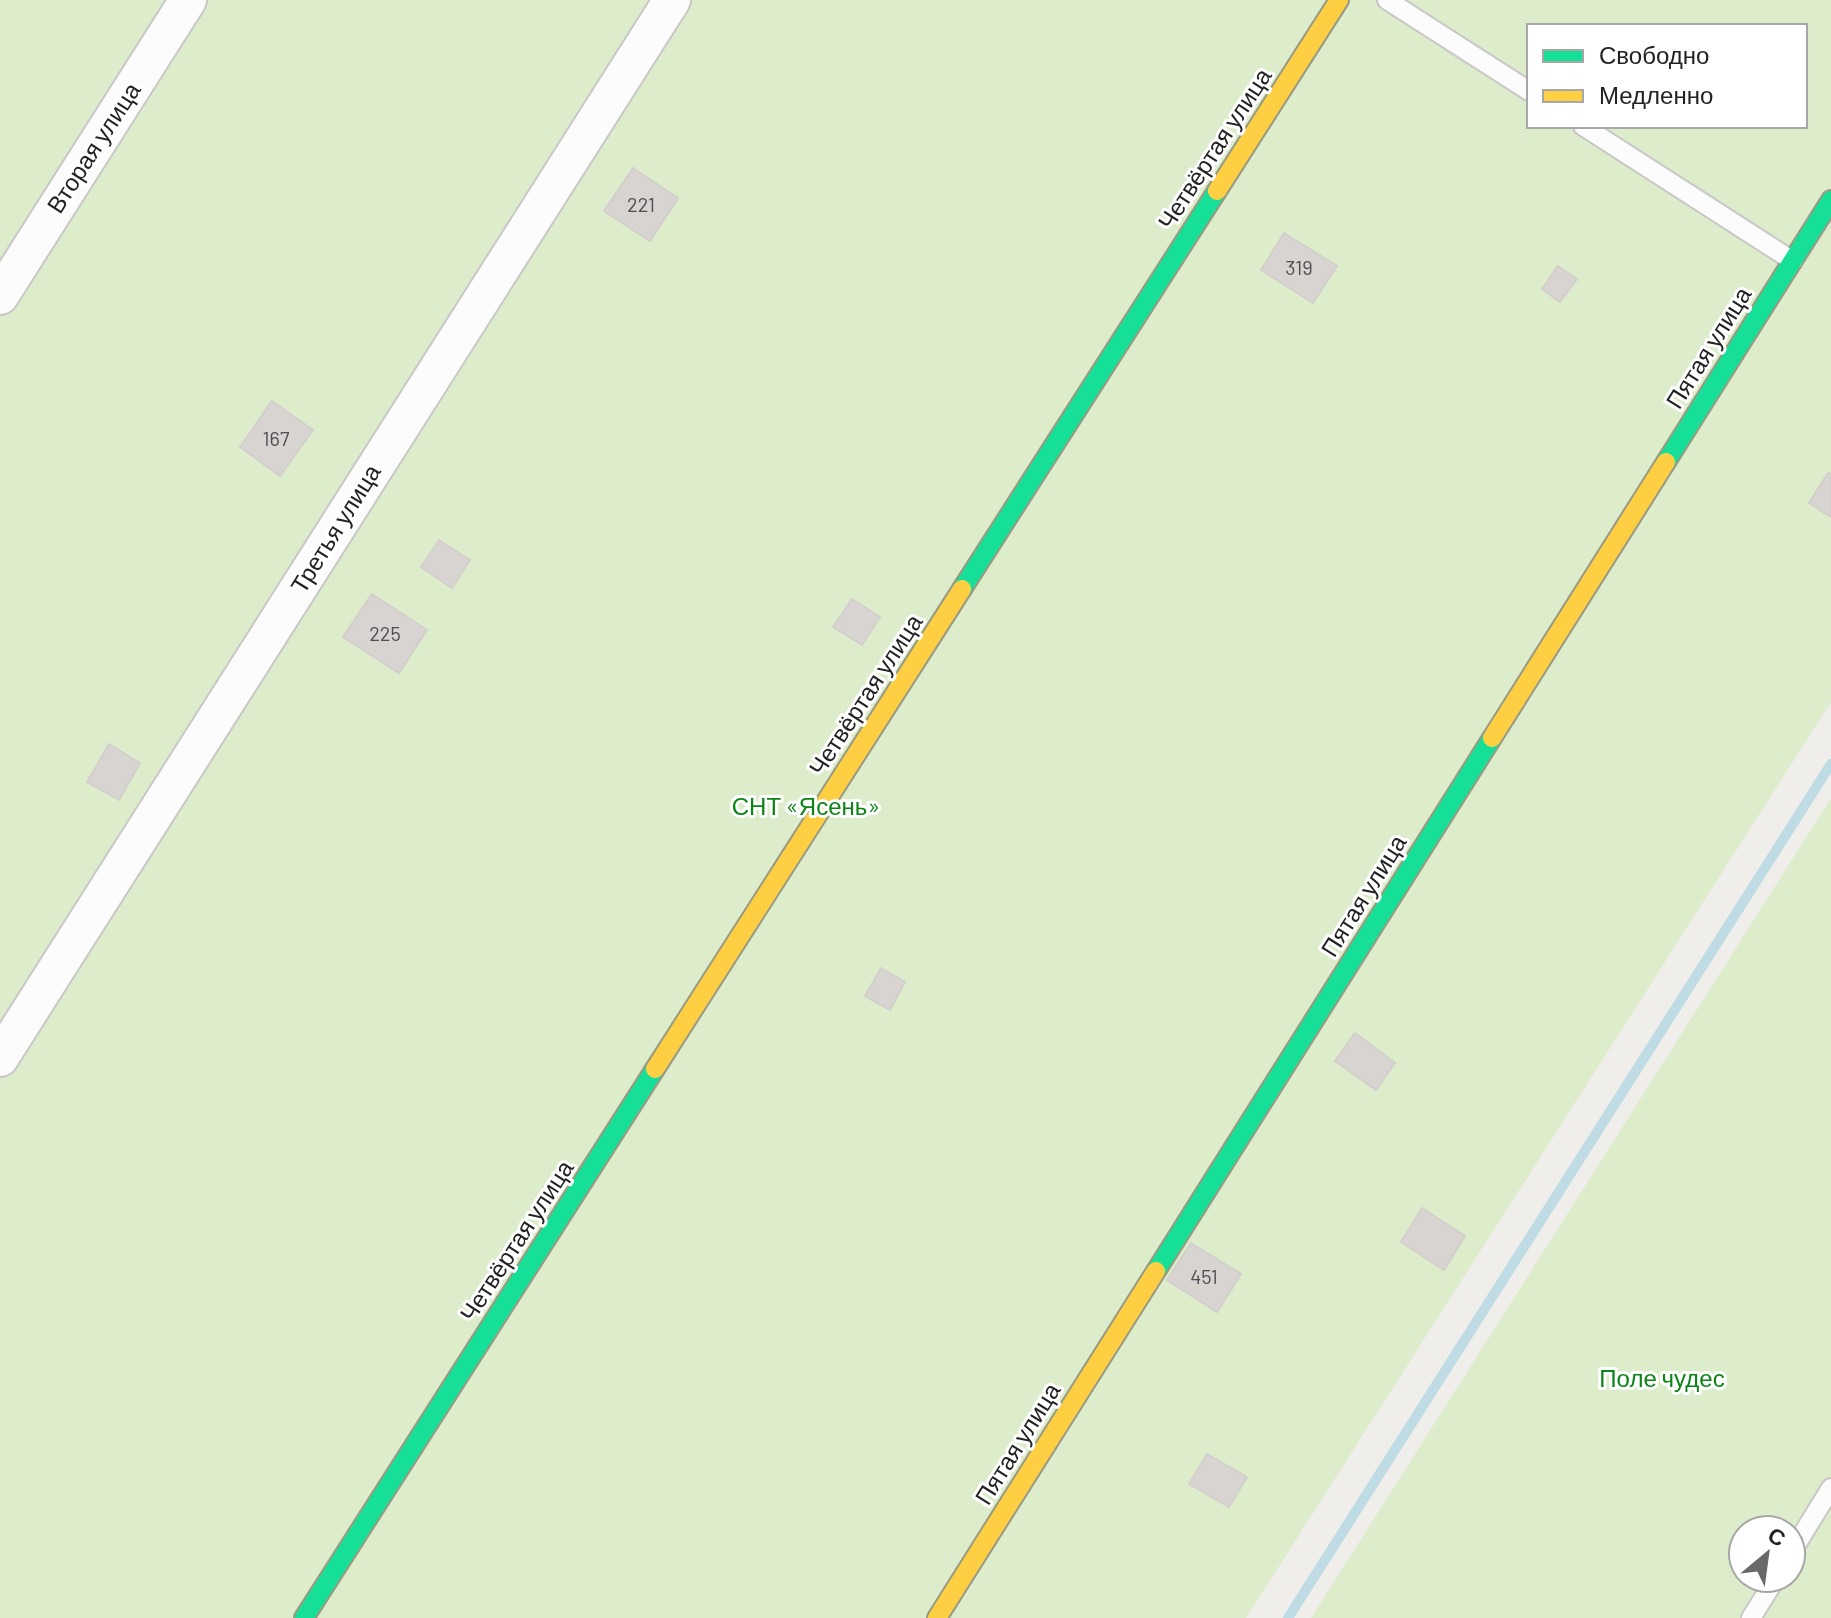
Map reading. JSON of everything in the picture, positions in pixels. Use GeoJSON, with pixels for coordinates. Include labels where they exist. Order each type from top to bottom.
{"type":"FeatureCollection","features":[{"type":"Feature","properties":{"kind":"street","name":"Вторая улица"},"geometry":{"type":"LineString","coordinates":[[0,296],[188,0]]}},
{"type":"Feature","properties":{"kind":"street","name":"Третья улица"},"geometry":{"type":"LineString","coordinates":[[0,1058],[672,0]]}},
{"type":"Feature","properties":{"kind":"street","name":"Четвёртая улица"},"geometry":{"type":"LineString","coordinates":[[304,1618],[1339,0]]}},
{"type":"Feature","properties":{"kind":"street","name":"Пятая улица"},"geometry":{"type":"LineString","coordinates":[[937,1618],[1831,200]]}},
{"type":"Feature","properties":{"kind":"lane"},"geometry":{"type":"LineString","coordinates":[[1387,0],[1527,90]]}},
{"type":"Feature","properties":{"kind":"lane"},"geometry":{"type":"LineString","coordinates":[[1586,128],[1793,261]]}},
{"type":"Feature","properties":{"kind":"lane"},"geometry":{"type":"LineString","coordinates":[[1807,1527],[1831,1488]]}},
{"type":"Feature","properties":{"kind":"lane"},"geometry":{"type":"LineString","coordinates":[[1751,1618],[1766,1594]]}},
{"type":"Feature","properties":{"kind":"green space","name":"СНТ «Ясень»"},"geometry":{"type":"Polygon","coordinates":[[[0,0],[1831,0],[1831,702],[1246,1618],[0,1618],[0,0]]]}},
{"type":"Feature","properties":{"kind":"green space","name":"Поле чудес"},"geometry":{"type":"Polygon","coordinates":[[[1831,798],[1831,1618],[1311,1618],[1831,798]]]}},
{"type":"Feature","properties":{"kind":"building"},"geometry":{"type":"Polygon","coordinates":[[[633,168],[678,198],[650,241],[604,211],[633,168]]]}},
{"type":"Feature","properties":{"kind":"building"},"geometry":{"type":"Polygon","coordinates":[[[1284,233],[1337,266],[1313,303],[1261,270],[1284,233]]]}},
{"type":"Feature","properties":{"kind":"building"},"geometry":{"type":"Polygon","coordinates":[[[1558,266],[1577,279],[1560,302],[1542,289],[1558,266]]]}},
{"type":"Feature","properties":{"kind":"building"},"geometry":{"type":"Polygon","coordinates":[[[272,401],[313,430],[280,476],[240,447],[272,401]]]}},
{"type":"Feature","properties":{"kind":"building"},"geometry":{"type":"Polygon","coordinates":[[[1828,473],[1831,474],[1831,517],[1809,503],[1828,473]]]}},
{"type":"Feature","properties":{"kind":"building"},"geometry":{"type":"Polygon","coordinates":[[[439,540],[470,560],[452,588],[421,567],[439,540]]]}},
{"type":"Feature","properties":{"kind":"building"},"geometry":{"type":"Polygon","coordinates":[[[372,594],[427,630],[399,673],[343,637],[372,594]]]}},
{"type":"Feature","properties":{"kind":"building"},"geometry":{"type":"Polygon","coordinates":[[[852,599],[880,617],[862,645],[833,627],[852,599]]]}},
{"type":"Feature","properties":{"kind":"building"},"geometry":{"type":"Polygon","coordinates":[[[109,744],[140,763],[119,800],[87,782],[109,744]]]}},
{"type":"Feature","properties":{"kind":"building"},"geometry":{"type":"Polygon","coordinates":[[[881,968],[905,982],[890,1010],[865,996],[881,968]]]}},
{"type":"Feature","properties":{"kind":"building"},"geometry":{"type":"Polygon","coordinates":[[[1355,1033],[1395,1063],[1376,1090],[1335,1061],[1355,1033]]]}},
{"type":"Feature","properties":{"kind":"building"},"geometry":{"type":"Polygon","coordinates":[[[1422,1208],[1465,1236],[1444,1270],[1401,1242],[1422,1208]]]}},
{"type":"Feature","properties":{"kind":"building"},"geometry":{"type":"Polygon","coordinates":[[[1191,1243],[1241,1274],[1217,1312],[1167,1280],[1191,1243]]]}},
{"type":"Feature","properties":{"kind":"building"},"geometry":{"type":"Polygon","coordinates":[[[1207,1454],[1247,1477],[1229,1507],[1189,1484],[1207,1454]]]}},
{"type":"Feature","properties":{"kind":"waterway"},"geometry":{"type":"LineString","coordinates":[[1288,1618],[1831,764]]}},
{"type":"Feature","properties":{"kind":"traffic: fast"},"geometry":{"type":"LineString","coordinates":[[962,589],[1217,191]]}},
{"type":"Feature","properties":{"kind":"traffic: fast"},"geometry":{"type":"LineString","coordinates":[[1666,462],[1831,200]]}},
{"type":"Feature","properties":{"kind":"traffic: fast"},"geometry":{"type":"LineString","coordinates":[[1156,1271],[1492,738]]}},
{"type":"Feature","properties":{"kind":"traffic: fast"},"geometry":{"type":"LineString","coordinates":[[304,1618],[655,1069]]}},
{"type":"Feature","properties":{"kind":"traffic: slow"},"geometry":{"type":"LineString","coordinates":[[1217,191],[1339,0]]}},
{"type":"Feature","properties":{"kind":"traffic: slow"},"geometry":{"type":"LineString","coordinates":[[1492,738],[1666,462]]}},
{"type":"Feature","properties":{"kind":"traffic: slow"},"geometry":{"type":"LineString","coordinates":[[655,1069],[962,589]]}},
{"type":"Feature","properties":{"kind":"traffic: slow"},"geometry":{"type":"LineString","coordinates":[[937,1618],[1156,1271]]}}]}
